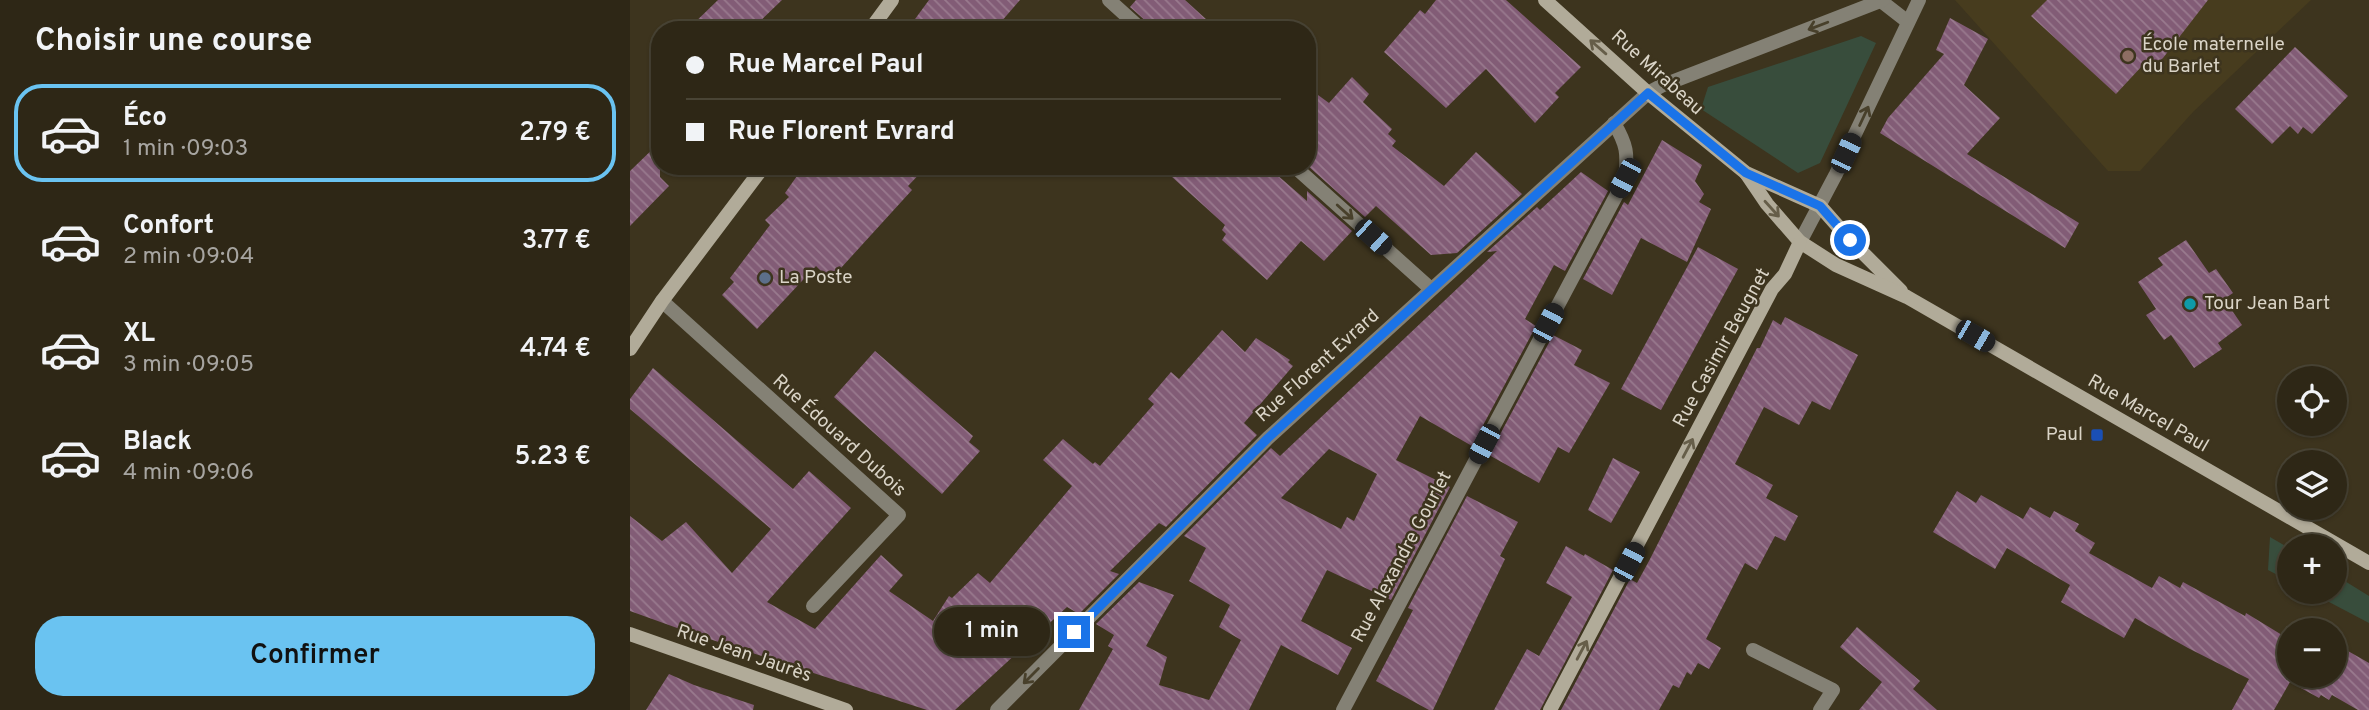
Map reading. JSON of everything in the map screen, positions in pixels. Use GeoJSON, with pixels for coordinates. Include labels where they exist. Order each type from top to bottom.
{"type":"FeatureCollection","features":[{"type":"Feature","properties":{"kind":"street"},"geometry":{"type":"LineString","coordinates":[[877,21],[892,0]]}},
{"type":"Feature","properties":{"kind":"street"},"geometry":{"type":"LineString","coordinates":[[1109,0],[1132,21]]}},
{"type":"Feature","properties":{"kind":"street","name":"Rue Mirabeau"},"geometry":{"type":"LineString","coordinates":[[1545,0],[1648,93],[1746,173],[1820,206]]}},
{"type":"Feature","properties":{"kind":"street","name":"Rue Casimir Beugnet"},"geometry":{"type":"LineString","coordinates":[[1550,710],[1772,289],[1785,274],[1919,0]]}},
{"type":"Feature","properties":{"kind":"street"},"geometry":{"type":"LineString","coordinates":[[1882,1],[1908,22]]}},
{"type":"Feature","properties":{"kind":"street","name":"Rue Florent Evrard"},"geometry":{"type":"LineString","coordinates":[[997,710],[1268,438],[1648,93],[1882,1]]}},
{"type":"Feature","properties":{"kind":"street","name":"Rue Alexandre Gourlet"},"geometry":{"type":"LineString","coordinates":[[1343,710],[1625,178],[1628,157],[1625,142],[1614,123]]}},
{"type":"Feature","properties":{"kind":"street","name":"Rue Mirabeau"},"geometry":{"type":"LineString","coordinates":[[1746,173],[1767,204],[1800,243]]}},
{"type":"Feature","properties":{"kind":"street"},"geometry":{"type":"LineString","coordinates":[[630,349],[662,301],[757,175]]}},
{"type":"Feature","properties":{"kind":"street"},"geometry":{"type":"LineString","coordinates":[[1304,175],[1431,289]]}},
{"type":"Feature","properties":{"kind":"street","name":"Rue Marcel Paul"},"geometry":{"type":"LineString","coordinates":[[1820,206],[1907,297]]}},
{"type":"Feature","properties":{"kind":"street","name":"Rue Marcel Paul"},"geometry":{"type":"LineString","coordinates":[[1800,243],[1836,265],[1907,297],[2369,563]]}},
{"type":"Feature","properties":{"kind":"street","name":"Rue Édouard Dubois"},"geometry":{"type":"LineString","coordinates":[[662,301],[899,515],[813,607]]}},
{"type":"Feature","properties":{"kind":"street","name":"Rue Jean Jaurès"},"geometry":{"type":"LineString","coordinates":[[630,634],[846,710]]}},
{"type":"Feature","properties":{"kind":"street"},"geometry":{"type":"LineString","coordinates":[[1754,650],[1833,690],[1820,710]]}},
{"type":"Feature","properties":{"kind":"shaded area","name":"École maternelle du Barlet"},"geometry":{"type":"Polygon","coordinates":[[[1955,0],[2311,0],[2193,112],[2140,171],[2108,171],[1955,0]]]}},
{"type":"Feature","properties":{"kind":"green space"},"geometry":{"type":"Polygon","coordinates":[[[1861,36],[1876,43],[1820,163],[1798,173],[1701,109],[1708,87],[1861,36]]]}},
{"type":"Feature","properties":{"kind":"green space"},"geometry":{"type":"Polygon","coordinates":[[[2270,537],[2277,541],[2277,575],[2268,570],[2270,537]]]}},
{"type":"Feature","properties":{"kind":"green space"},"geometry":{"type":"Polygon","coordinates":[[[2347,582],[2369,596],[2369,623],[2333,604],[2347,604],[2347,582]]]}},
{"type":"Feature","properties":{"kind":"building"},"geometry":{"type":"Polygon","coordinates":[[[718,0],[782,0],[760,21],[696,21],[718,0]]]}},
{"type":"Feature","properties":{"kind":"building"},"geometry":{"type":"Polygon","coordinates":[[[929,0],[1020,0],[1002,21],[914,21],[929,0]]]}},
{"type":"Feature","properties":{"kind":"building"},"geometry":{"type":"Polygon","coordinates":[[[1136,0],[1185,0],[1208,21],[1146,21],[1130,7],[1136,0]]]}},
{"type":"Feature","properties":{"kind":"building"},"geometry":{"type":"Polygon","coordinates":[[[1436,0],[1506,0],[1581,67],[1555,93],[1559,97],[1535,123],[1486,69],[1446,108],[1384,52],[1420,10],[1425,14],[1436,0]]]}},
{"type":"Feature","properties":{"kind":"building"},"geometry":{"type":"Polygon","coordinates":[[[2047,0],[2208,0],[2163,58],[2148,72],[2142,66],[2116,94],[2031,16],[2047,0]]]}},
{"type":"Feature","properties":{"kind":"building"},"geometry":{"type":"Polygon","coordinates":[[[1950,18],[1988,39],[1964,85],[2000,118],[1967,154],[2079,223],[2065,248],[1880,133],[1888,118],[1944,54],[1936,50],[1950,18]]]}},
{"type":"Feature","properties":{"kind":"building"},"geometry":{"type":"Polygon","coordinates":[[[2295,47],[2348,96],[2312,134],[2303,127],[2298,134],[2290,126],[2272,144],[2235,109],[2295,47]]]}},
{"type":"Feature","properties":{"kind":"building"},"geometry":{"type":"Polygon","coordinates":[[[1352,77],[1369,94],[1363,102],[1392,129],[1388,134],[1396,141],[1392,146],[1444,186],[1476,152],[1522,194],[1457,253],[1431,255],[1376,206],[1365,217],[1316,173],[1316,97],[1318,95],[1329,103],[1352,77]]]}},
{"type":"Feature","properties":{"kind":"building"},"geometry":{"type":"Polygon","coordinates":[[[1662,140],[1702,165],[1695,181],[1704,194],[1699,202],[1711,209],[1687,262],[1641,238],[1612,295],[1583,279],[1624,202],[1628,205],[1662,140]]]}},
{"type":"Feature","properties":{"kind":"building"},"geometry":{"type":"Polygon","coordinates":[[[651,151],[651,175],[660,175],[669,186],[630,226],[630,171],[651,151]]]}},
{"type":"Feature","properties":{"kind":"building"},"geometry":{"type":"Polygon","coordinates":[[[1581,172],[1608,191],[1565,271],[1554,265],[1525,319],[1536,326],[1472,446],[1420,416],[1396,460],[1450,487],[1391,600],[1327,570],[1301,621],[1352,648],[1338,675],[1281,645],[1249,710],[1079,710],[1113,649],[1108,646],[1114,635],[1096,624],[1139,582],[1174,595],[1146,646],[1167,657],[1159,685],[1209,700],[1241,640],[1219,627],[1230,605],[1189,581],[1206,548],[1184,536],[1271,448],[1280,456],[1497,251],[1487,252],[1537,207],[1540,210],[1581,172]],[[1329,449],[1281,498],[1341,529],[1347,517],[1354,521],[1377,474],[1329,449]]]}},
{"type":"Feature","properties":{"kind":"building"},"geometry":{"type":"Polygon","coordinates":[[[798,175],[918,175],[908,186],[912,190],[830,280],[816,266],[757,329],[722,295],[734,282],[730,278],[770,225],[765,220],[789,197],[785,193],[798,175]]]}},
{"type":"Feature","properties":{"kind":"building"},"geometry":{"type":"Polygon","coordinates":[[[1170,175],[1277,175],[1307,201],[1307,191],[1352,231],[1324,261],[1301,241],[1267,280],[1222,240],[1226,234],[1222,230],[1225,225],[1170,175]]]}},
{"type":"Feature","properties":{"kind":"building","name":"Tour Jean Bart"},"geometry":{"type":"Polygon","coordinates":[[[2186,240],[2209,273],[2216,269],[2233,293],[2224,299],[2242,325],[2218,343],[2222,349],[2194,368],[2171,335],[2164,340],[2146,315],[2156,309],[2138,282],[2163,265],[2158,258],[2186,240]]]}},
{"type":"Feature","properties":{"kind":"building"},"geometry":{"type":"Polygon","coordinates":[[[1698,247],[1738,269],[1661,410],[1621,389],[1698,247]]]}},
{"type":"Feature","properties":{"kind":"building"},"geometry":{"type":"Polygon","coordinates":[[[1785,317],[1858,355],[1830,410],[1812,401],[1799,425],[1764,407],[1735,464],[1773,485],[1766,498],[1798,516],[1785,541],[1775,536],[1757,570],[1745,563],[1706,639],[1721,648],[1709,669],[1698,663],[1691,675],[1687,672],[1679,688],[1673,685],[1659,710],[1561,710],[1630,579],[1637,583],[1649,561],[1757,348],[1760,348],[1773,320],[1781,325],[1785,317]]]}},
{"type":"Feature","properties":{"kind":"building"},"geometry":{"type":"Polygon","coordinates":[[[1222,330],[1245,352],[1256,338],[1290,360],[1288,362],[1293,366],[1244,423],[1257,435],[1166,527],[1159,523],[1110,571],[1119,574],[1079,614],[1067,607],[955,710],[927,710],[630,611],[630,516],[662,541],[686,522],[732,573],[771,529],[630,409],[630,399],[653,368],[793,489],[809,471],[851,508],[767,602],[815,629],[881,555],[903,575],[889,591],[933,621],[949,596],[952,598],[978,573],[990,583],[1072,486],[1043,460],[1063,439],[1093,464],[1095,462],[1100,466],[1154,404],[1148,399],[1171,372],[1179,379],[1222,330]]]}},
{"type":"Feature","properties":{"kind":"building"},"geometry":{"type":"Polygon","coordinates":[[[1553,335],[1582,350],[1574,365],[1610,383],[1569,453],[1558,447],[1539,483],[1489,455],[1553,335]]]}},
{"type":"Feature","properties":{"kind":"building"},"geometry":{"type":"Polygon","coordinates":[[[875,351],[973,436],[969,442],[980,451],[942,494],[834,397],[875,351]]]}},
{"type":"Feature","properties":{"kind":"building"},"geometry":{"type":"Polygon","coordinates":[[[1613,458],[1640,472],[1611,523],[1588,510],[1613,458]]]}},
{"type":"Feature","properties":{"kind":"building"},"geometry":{"type":"Polygon","coordinates":[[[1957,491],[1976,503],[1981,495],[2023,519],[2030,507],[2050,518],[2054,511],[2079,524],[2075,531],[2095,543],[2089,553],[2152,588],[2159,576],[2180,588],[2183,582],[2245,616],[2246,613],[2277,632],[2277,688],[2287,688],[2274,710],[2232,710],[2249,679],[2135,618],[2124,638],[2061,602],[2070,585],[2007,548],[1995,569],[1933,532],[1957,491]]]}},
{"type":"Feature","properties":{"kind":"building"},"geometry":{"type":"Polygon","coordinates":[[[1467,496],[1518,522],[1500,556],[1505,559],[1433,710],[1429,710],[1376,681],[1413,610],[1408,608],[1467,496]]]}},
{"type":"Feature","properties":{"kind":"building"},"geometry":{"type":"Polygon","coordinates":[[[1566,546],[1613,570],[1540,710],[1494,710],[1527,649],[1539,656],[1572,597],[1546,583],[1566,546]]]}},
{"type":"Feature","properties":{"kind":"building"},"geometry":{"type":"Polygon","coordinates":[[[1857,627],[1920,681],[1913,689],[1937,710],[1859,710],[1882,682],[1840,647],[1857,627]]]}},
{"type":"Feature","properties":{"kind":"building"},"geometry":{"type":"Polygon","coordinates":[[[2347,650],[2369,663],[2369,710],[2358,710],[2332,695],[2329,700],[2321,695],[2319,698],[2301,688],[2347,688],[2347,650]]]}},
{"type":"Feature","properties":{"kind":"building"},"geometry":{"type":"Polygon","coordinates":[[[669,674],[754,705],[753,710],[646,710],[669,674]]]}},
{"type":"Feature","properties":{"kind":"place","name":"École maternelle du Barlet"},"geometry":{"type":"Point","coordinates":[2128,56]}},
{"type":"Feature","properties":{"kind":"place","name":"La Poste"},"geometry":{"type":"Point","coordinates":[765,278]}},
{"type":"Feature","properties":{"kind":"place","name":"Tour Jean Bart"},"geometry":{"type":"Point","coordinates":[2190,304]}},
{"type":"Feature","properties":{"kind":"place","name":"Paul"},"geometry":{"type":"Point","coordinates":[2097,435]}},
{"type":"Feature","properties":{"kind":"route"},"geometry":{"type":"LineString","coordinates":[[1074,632],[1268,438],[1648,93],[1746,173],[1820,206],[1850,240]]}}]}
